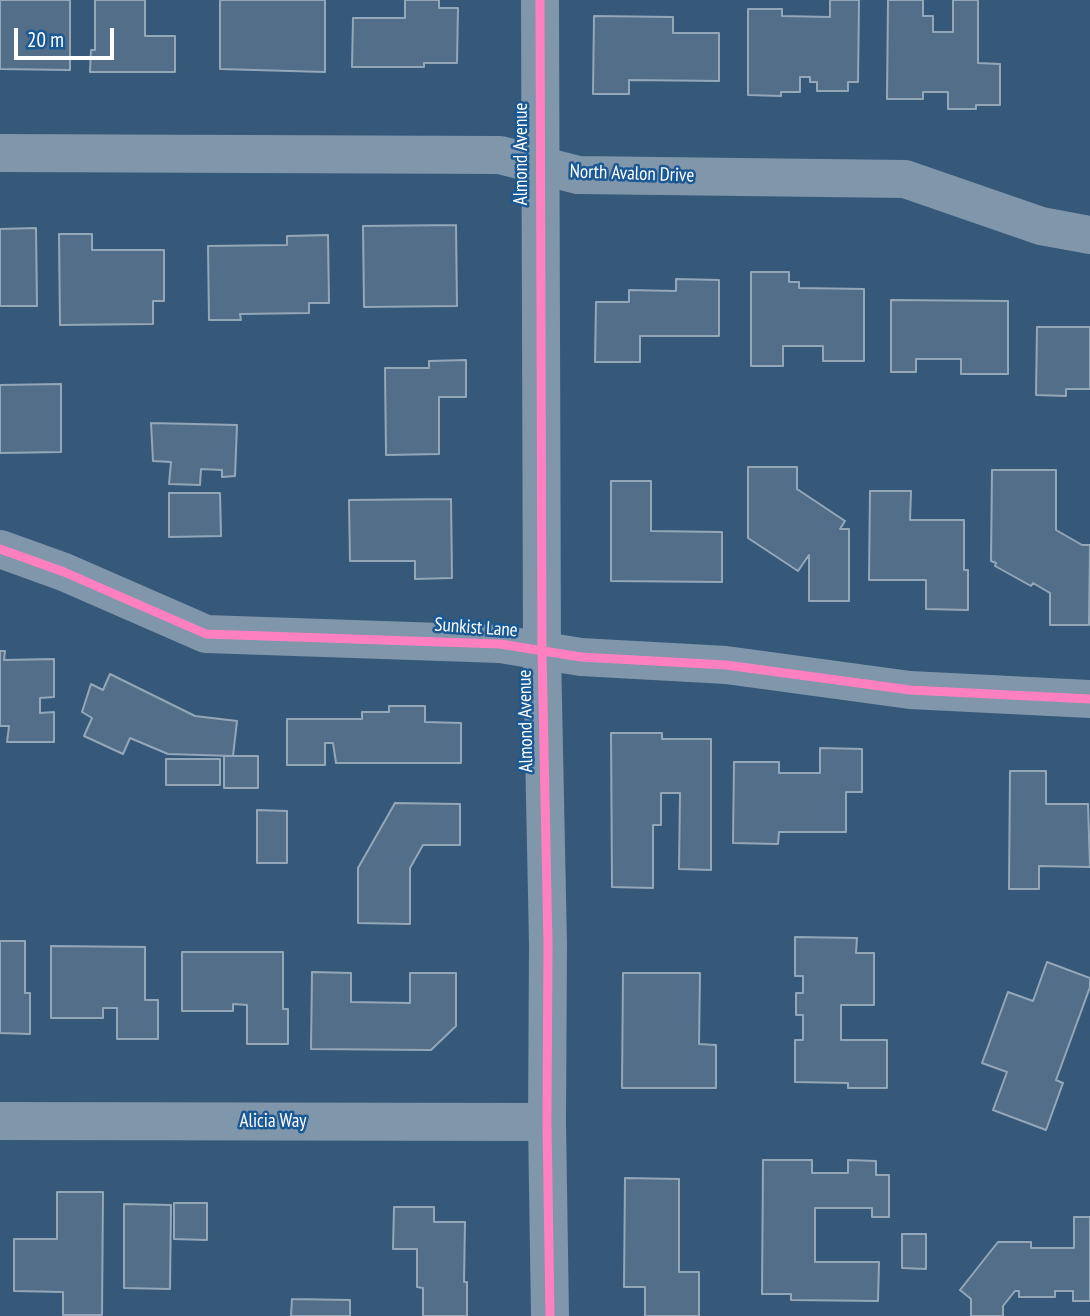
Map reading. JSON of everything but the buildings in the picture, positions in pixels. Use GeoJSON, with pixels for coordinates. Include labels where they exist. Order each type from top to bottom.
{"type":"FeatureCollection","features":[{"type":"Feature","properties":{"kind":"street","name":"Almond Avenue"},"geometry":{"type":"LineString","coordinates":[[540,0],[542,652],[548,944],[550,1316]]}},
{"type":"Feature","properties":{"kind":"street","name":"North Avalon Drive"},"geometry":{"type":"LineString","coordinates":[[0,153],[500,155],[578,175],[905,179],[1041,226],[1090,235]]}},
{"type":"Feature","properties":{"kind":"street","name":"Sunkist Lane"},"geometry":{"type":"LineString","coordinates":[[0,549],[64,572],[206,634],[500,645],[581,657],[726,665],[910,690],[1090,699]]}},
{"type":"Feature","properties":{"kind":"street","name":"Alicia Way"},"geometry":{"type":"LineString","coordinates":[[0,1121],[547,1122]]}},
{"type":"Feature","properties":{"kind":"cycle path"},"geometry":{"type":"LineString","coordinates":[[540,0],[542,652],[548,944],[550,1316]]}},
{"type":"Feature","properties":{"kind":"cycle path"},"geometry":{"type":"LineString","coordinates":[[0,549],[64,572],[206,634],[500,644],[581,657],[726,665],[910,690],[1090,699]]}}]}
